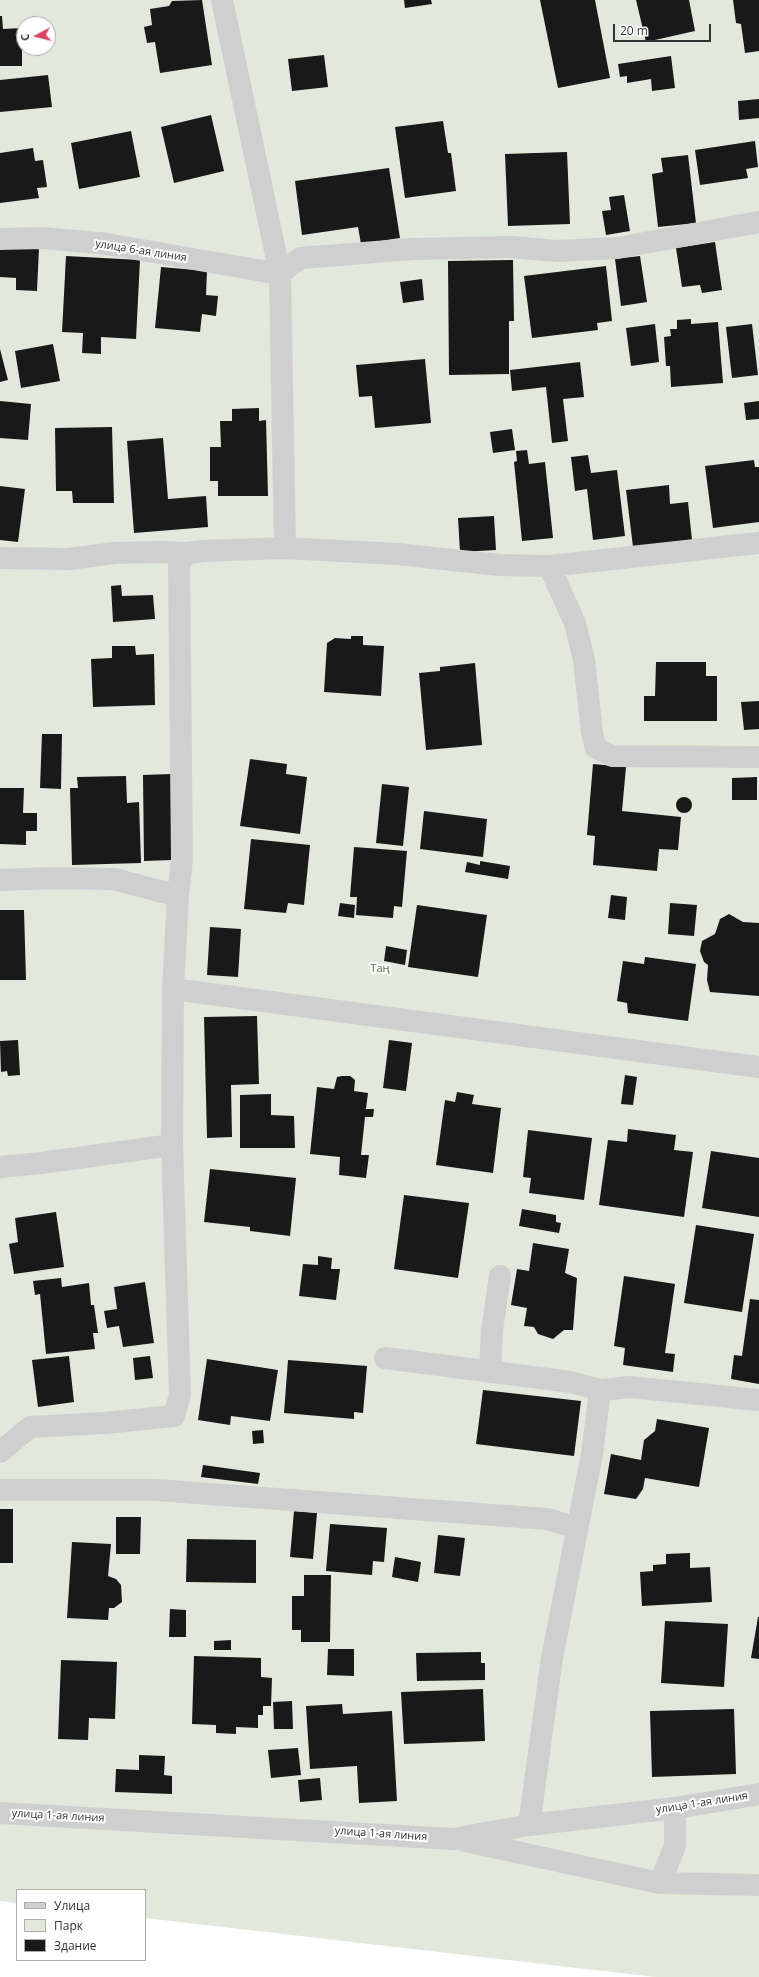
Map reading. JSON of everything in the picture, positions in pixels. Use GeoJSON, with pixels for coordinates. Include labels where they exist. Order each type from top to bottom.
{"type":"FeatureCollection","features":[{"type":"Feature","properties":{"kind":"street"},"geometry":{"type":"LineString","coordinates":[[222,0],[280,274],[285,548]]}},
{"type":"Feature","properties":{"kind":"street"},"geometry":{"type":"LineString","coordinates":[[280,274],[300,258],[414,249],[512,247],[557,251],[617,248],[759,222]]}},
{"type":"Feature","properties":{"kind":"street","name":"улица 6-ая линия"},"geometry":{"type":"LineString","coordinates":[[0,239],[43,238],[107,244],[280,274]]}},
{"type":"Feature","properties":{"kind":"street"},"geometry":{"type":"LineString","coordinates":[[0,558],[68,559],[115,553],[187,553],[202,551],[285,548],[396,554],[499,565],[549,566],[759,543]]}},
{"type":"Feature","properties":{"kind":"street"},"geometry":{"type":"LineString","coordinates":[[0,1452],[30,1427],[106,1423],[174,1416],[180,1395],[172,1146],[173,989],[178,896],[182,859],[179,563],[187,553]]}},
{"type":"Feature","properties":{"kind":"street"},"geometry":{"type":"LineString","coordinates":[[549,566],[575,623],[584,660],[592,733],[596,748],[612,756],[759,758]]}},
{"type":"Feature","properties":{"kind":"street"},"geometry":{"type":"LineString","coordinates":[[0,880],[54,878],[114,879],[178,896]]}},
{"type":"Feature","properties":{"kind":"street"},"geometry":{"type":"LineString","coordinates":[[173,989],[759,1067]]}},
{"type":"Feature","properties":{"kind":"street"},"geometry":{"type":"LineString","coordinates":[[0,1167],[172,1146]]}},
{"type":"Feature","properties":{"kind":"street"},"geometry":{"type":"LineString","coordinates":[[490,1372],[492,1330],[500,1276]]}},
{"type":"Feature","properties":{"kind":"street"},"geometry":{"type":"LineString","coordinates":[[385,1358],[571,1382],[600,1390],[630,1387],[759,1400]]}},
{"type":"Feature","properties":{"kind":"street"},"geometry":{"type":"LineString","coordinates":[[529,1825],[552,1658],[592,1454],[600,1390]]}},
{"type":"Feature","properties":{"kind":"street"},"geometry":{"type":"LineString","coordinates":[[0,1490],[156,1490],[547,1519],[577,1528]]}},
{"type":"Feature","properties":{"kind":"street","name":"улица 1-ая линия"},"geometry":{"type":"LineString","coordinates":[[0,1813],[452,1839],[529,1825],[676,1808],[759,1794]]}},
{"type":"Feature","properties":{"kind":"street"},"geometry":{"type":"LineString","coordinates":[[660,1883],[675,1846],[676,1808]]}},
{"type":"Feature","properties":{"kind":"street"},"geometry":{"type":"LineString","coordinates":[[452,1839],[660,1883],[759,1885]]}},
{"type":"Feature","properties":{"kind":"green space","name":"Таң"},"geometry":{"type":"Polygon","coordinates":[[[0,0],[759,0],[759,1977],[655,1977],[146,1918],[146,1889],[16,1889],[16,1903],[0,1901],[0,0]]]}},
{"type":"Feature","properties":{"kind":"building"},"geometry":{"type":"Polygon","coordinates":[[[202,0],[212,65],[160,73],[155,42],[147,43],[144,27],[152,25],[150,9],[169,6],[172,1],[202,0]]]}},
{"type":"Feature","properties":{"kind":"building"},"geometry":{"type":"Polygon","coordinates":[[[404,0],[431,0],[432,4],[405,8],[404,0]]]}},
{"type":"Feature","properties":{"kind":"building"},"geometry":{"type":"Polygon","coordinates":[[[540,0],[595,0],[610,78],[558,88],[540,0]]]}},
{"type":"Feature","properties":{"kind":"building"},"geometry":{"type":"Polygon","coordinates":[[[636,0],[689,0],[695,31],[646,42],[636,0]]]}},
{"type":"Feature","properties":{"kind":"building"},"geometry":{"type":"Polygon","coordinates":[[[733,0],[759,0],[759,51],[745,53],[741,24],[736,23],[733,0]]]}},
{"type":"Feature","properties":{"kind":"building"},"geometry":{"type":"Polygon","coordinates":[[[0,16],[2,16],[3,29],[16,28],[16,56],[22,56],[22,66],[0,66],[0,16]]]}},
{"type":"Feature","properties":{"kind":"building"},"geometry":{"type":"Polygon","coordinates":[[[324,55],[328,87],[292,91],[288,59],[324,55]]]}},
{"type":"Feature","properties":{"kind":"building"},"geometry":{"type":"Polygon","coordinates":[[[671,56],[675,88],[652,91],[651,79],[627,83],[627,76],[620,77],[618,64],[671,56]]]}},
{"type":"Feature","properties":{"kind":"building"},"geometry":{"type":"Polygon","coordinates":[[[48,75],[52,107],[0,112],[0,80],[48,75]]]}},
{"type":"Feature","properties":{"kind":"building"},"geometry":{"type":"Polygon","coordinates":[[[759,99],[759,118],[739,120],[738,101],[759,99]]]}},
{"type":"Feature","properties":{"kind":"building"},"geometry":{"type":"Polygon","coordinates":[[[211,115],[224,171],[174,183],[161,127],[211,115]]]}},
{"type":"Feature","properties":{"kind":"building"},"geometry":{"type":"Polygon","coordinates":[[[443,121],[448,153],[451,153],[456,191],[405,198],[395,127],[443,121]]]}},
{"type":"Feature","properties":{"kind":"building"},"geometry":{"type":"Polygon","coordinates":[[[131,131],[140,177],[79,189],[71,143],[131,131]]]}},
{"type":"Feature","properties":{"kind":"building"},"geometry":{"type":"Polygon","coordinates":[[[755,141],[758,167],[746,169],[748,178],[700,185],[695,150],[755,141]]]}},
{"type":"Feature","properties":{"kind":"building"},"geometry":{"type":"Polygon","coordinates":[[[33,148],[35,161],[43,160],[47,187],[37,188],[39,198],[0,203],[0,153],[33,148]]]}},
{"type":"Feature","properties":{"kind":"building"},"geometry":{"type":"Polygon","coordinates":[[[567,152],[570,224],[508,226],[505,154],[567,152]]]}},
{"type":"Feature","properties":{"kind":"building"},"geometry":{"type":"Polygon","coordinates":[[[688,155],[696,223],[658,227],[652,174],[663,172],[661,158],[688,155]]]}},
{"type":"Feature","properties":{"kind":"building"},"geometry":{"type":"Polygon","coordinates":[[[389,168],[400,238],[361,244],[358,227],[302,235],[295,181],[389,168]]]}},
{"type":"Feature","properties":{"kind":"building"},"geometry":{"type":"Polygon","coordinates":[[[624,195],[630,231],[606,235],[602,211],[611,210],[609,197],[624,195]]]}},
{"type":"Feature","properties":{"kind":"building"},"geometry":{"type":"Polygon","coordinates":[[[715,242],[722,290],[702,293],[700,285],[682,287],[676,248],[715,242]]]}},
{"type":"Feature","properties":{"kind":"building"},"geometry":{"type":"Polygon","coordinates":[[[0,246],[39,248],[37,291],[16,290],[16,278],[0,277],[0,246]]]}},
{"type":"Feature","properties":{"kind":"building"},"geometry":{"type":"Polygon","coordinates":[[[66,256],[140,260],[136,339],[101,337],[101,354],[82,353],[83,333],[62,332],[66,256]]]}},
{"type":"Feature","properties":{"kind":"building"},"geometry":{"type":"Polygon","coordinates":[[[640,256],[647,302],[621,306],[615,259],[640,256]]]}},
{"type":"Feature","properties":{"kind":"building"},"geometry":{"type":"Polygon","coordinates":[[[513,260],[514,321],[509,321],[509,374],[449,375],[448,261],[513,260]]]}},
{"type":"Feature","properties":{"kind":"building"},"geometry":{"type":"Polygon","coordinates":[[[606,266],[612,321],[597,323],[598,330],[532,338],[524,276],[606,266]]]}},
{"type":"Feature","properties":{"kind":"building"},"geometry":{"type":"Polygon","coordinates":[[[161,267],[207,271],[206,295],[218,296],[216,316],[202,314],[200,332],[155,328],[161,267]]]}},
{"type":"Feature","properties":{"kind":"building"},"geometry":{"type":"Polygon","coordinates":[[[422,279],[424,300],[403,303],[400,282],[422,279]]]}},
{"type":"Feature","properties":{"kind":"building"},"geometry":{"type":"Polygon","coordinates":[[[691,319],[691,324],[718,322],[723,383],[671,387],[670,366],[666,366],[664,337],[671,336],[670,329],[677,329],[677,320],[691,319]]]}},
{"type":"Feature","properties":{"kind":"building"},"geometry":{"type":"Polygon","coordinates":[[[655,324],[659,362],[631,366],[626,328],[655,324]]]}},
{"type":"Feature","properties":{"kind":"building"},"geometry":{"type":"Polygon","coordinates":[[[752,324],[758,375],[732,378],[726,327],[752,324]]]}},
{"type":"Feature","properties":{"kind":"building"},"geometry":{"type":"Polygon","coordinates":[[[53,344],[60,381],[21,388],[15,351],[53,344]]]}},
{"type":"Feature","properties":{"kind":"building"},"geometry":{"type":"Polygon","coordinates":[[[0,349],[8,380],[0,382],[0,349]]]}},
{"type":"Feature","properties":{"kind":"building"},"geometry":{"type":"Polygon","coordinates":[[[425,359],[431,423],[375,428],[372,396],[359,397],[356,365],[425,359]]]}},
{"type":"Feature","properties":{"kind":"building"},"geometry":{"type":"Polygon","coordinates":[[[580,362],[584,397],[563,399],[568,441],[552,443],[546,387],[512,391],[510,370],[580,362]]]}},
{"type":"Feature","properties":{"kind":"building"},"geometry":{"type":"Polygon","coordinates":[[[0,401],[31,404],[28,440],[0,438],[0,401]]]}},
{"type":"Feature","properties":{"kind":"building"},"geometry":{"type":"Polygon","coordinates":[[[759,401],[759,419],[746,420],[744,403],[759,401]]]}},
{"type":"Feature","properties":{"kind":"building"},"geometry":{"type":"Polygon","coordinates":[[[259,408],[259,421],[266,420],[268,496],[218,496],[218,481],[210,481],[210,447],[221,447],[220,421],[232,421],[232,409],[259,408]]]}},
{"type":"Feature","properties":{"kind":"building"},"geometry":{"type":"Polygon","coordinates":[[[112,427],[114,503],[73,503],[72,491],[56,491],[55,428],[112,427]]]}},
{"type":"Feature","properties":{"kind":"building"},"geometry":{"type":"Polygon","coordinates":[[[512,429],[515,450],[493,453],[490,432],[512,429]]]}},
{"type":"Feature","properties":{"kind":"building"},"geometry":{"type":"Polygon","coordinates":[[[163,438],[168,499],[206,496],[208,527],[134,533],[127,441],[163,438]]]}},
{"type":"Feature","properties":{"kind":"building"},"geometry":{"type":"Polygon","coordinates":[[[527,450],[529,464],[545,462],[553,538],[522,541],[514,462],[517,461],[516,451],[527,450]]]}},
{"type":"Feature","properties":{"kind":"building"},"geometry":{"type":"Polygon","coordinates":[[[588,455],[591,473],[617,470],[625,536],[593,540],[587,489],[575,491],[571,457],[588,455]]]}},
{"type":"Feature","properties":{"kind":"building"},"geometry":{"type":"Polygon","coordinates":[[[754,460],[755,467],[759,467],[759,522],[713,528],[705,466],[754,460]]]}},
{"type":"Feature","properties":{"kind":"building"},"geometry":{"type":"Polygon","coordinates":[[[669,485],[670,504],[688,502],[692,540],[633,547],[626,490],[669,485]]]}},
{"type":"Feature","properties":{"kind":"building"},"geometry":{"type":"Polygon","coordinates":[[[0,486],[25,489],[18,542],[0,540],[0,486]]]}},
{"type":"Feature","properties":{"kind":"building"},"geometry":{"type":"Polygon","coordinates":[[[494,516],[496,550],[460,552],[458,518],[494,516]]]}},
{"type":"Feature","properties":{"kind":"building"},"geometry":{"type":"Polygon","coordinates":[[[121,585],[122,596],[153,595],[155,619],[113,622],[111,586],[121,585]]]}},
{"type":"Feature","properties":{"kind":"building"},"geometry":{"type":"Polygon","coordinates":[[[351,636],[363,636],[363,645],[384,646],[381,696],[324,692],[327,643],[335,638],[351,639],[351,636]]]}},
{"type":"Feature","properties":{"kind":"building"},"geometry":{"type":"Polygon","coordinates":[[[112,646],[135,646],[136,655],[154,654],[155,705],[93,707],[91,659],[112,658],[112,646]]]}},
{"type":"Feature","properties":{"kind":"building"},"geometry":{"type":"Polygon","coordinates":[[[656,662],[706,662],[706,676],[717,676],[717,721],[644,721],[644,696],[655,696],[656,662]]]}},
{"type":"Feature","properties":{"kind":"building"},"geometry":{"type":"Polygon","coordinates":[[[475,663],[482,745],[426,750],[419,673],[440,671],[440,667],[475,663]]]}},
{"type":"Feature","properties":{"kind":"building"},"geometry":{"type":"Polygon","coordinates":[[[759,701],[759,729],[744,730],[741,702],[759,701]]]}},
{"type":"Feature","properties":{"kind":"building"},"geometry":{"type":"Polygon","coordinates":[[[42,734],[62,734],[61,789],[40,788],[42,734]]]}},
{"type":"Feature","properties":{"kind":"building"},"geometry":{"type":"Polygon","coordinates":[[[250,759],[287,764],[286,774],[307,777],[300,834],[240,826],[250,759]]]}},
{"type":"Feature","properties":{"kind":"building"},"geometry":{"type":"Polygon","coordinates":[[[593,764],[626,767],[622,811],[681,817],[678,850],[659,849],[657,871],[593,865],[595,836],[587,835],[593,764]]]}},
{"type":"Feature","properties":{"kind":"building"},"geometry":{"type":"Polygon","coordinates":[[[171,774],[172,860],[144,861],[143,775],[171,774]]]}},
{"type":"Feature","properties":{"kind":"building"},"geometry":{"type":"Polygon","coordinates":[[[126,776],[127,803],[139,802],[141,863],[72,865],[70,788],[78,788],[77,777],[126,776]]]}},
{"type":"Feature","properties":{"kind":"building"},"geometry":{"type":"Polygon","coordinates":[[[757,777],[757,800],[732,800],[732,778],[757,777]]]}},
{"type":"Feature","properties":{"kind":"building"},"geometry":{"type":"Polygon","coordinates":[[[382,784],[409,787],[403,846],[376,843],[382,784]]]}},
{"type":"Feature","properties":{"kind":"building"},"geometry":{"type":"Polygon","coordinates":[[[0,788],[24,788],[23,813],[37,813],[37,831],[26,831],[26,845],[0,844],[0,788]]]}},
{"type":"Feature","properties":{"kind":"building"},"geometry":{"type":"Polygon","coordinates":[[[684,797],[691,802],[692,805],[687,812],[684,813],[677,808],[676,805],[681,798],[684,797]]]}},
{"type":"Feature","properties":{"kind":"building"},"geometry":{"type":"Polygon","coordinates":[[[424,811],[487,819],[483,857],[420,849],[424,811]]]}},
{"type":"Feature","properties":{"kind":"building"},"geometry":{"type":"Polygon","coordinates":[[[251,839],[310,845],[304,905],[288,903],[286,913],[244,909],[251,839]]]}},
{"type":"Feature","properties":{"kind":"building"},"geometry":{"type":"Polygon","coordinates":[[[354,847],[407,851],[402,907],[394,906],[393,918],[356,915],[357,897],[350,897],[354,847]]]}},
{"type":"Feature","properties":{"kind":"building"},"geometry":{"type":"Polygon","coordinates":[[[480,861],[510,866],[508,879],[465,872],[467,862],[480,865],[480,861]]]}},
{"type":"Feature","properties":{"kind":"building"},"geometry":{"type":"Polygon","coordinates":[[[611,895],[627,897],[625,920],[608,918],[611,895]]]}},
{"type":"Feature","properties":{"kind":"building"},"geometry":{"type":"Polygon","coordinates":[[[340,903],[355,905],[354,918],[338,916],[340,903]]]}},
{"type":"Feature","properties":{"kind":"building"},"geometry":{"type":"Polygon","coordinates":[[[670,903],[697,905],[694,936],[668,934],[670,903]]]}},
{"type":"Feature","properties":{"kind":"building"},"geometry":{"type":"Polygon","coordinates":[[[417,905],[487,915],[478,977],[408,967],[417,905]]]}},
{"type":"Feature","properties":{"kind":"building"},"geometry":{"type":"Polygon","coordinates":[[[0,910],[24,910],[26,980],[0,980],[0,910]]]}},
{"type":"Feature","properties":{"kind":"building"},"geometry":{"type":"Polygon","coordinates":[[[729,914],[743,922],[759,923],[759,996],[710,992],[707,980],[708,965],[704,962],[700,951],[702,941],[715,934],[720,919],[729,914]]]}},
{"type":"Feature","properties":{"kind":"building"},"geometry":{"type":"Polygon","coordinates":[[[210,927],[241,929],[238,977],[207,975],[210,927]]]}},
{"type":"Feature","properties":{"kind":"building"},"geometry":{"type":"Polygon","coordinates":[[[386,946],[407,950],[405,965],[384,961],[386,946]]]}},
{"type":"Feature","properties":{"kind":"building"},"geometry":{"type":"Polygon","coordinates":[[[645,957],[696,964],[688,1021],[628,1013],[627,1003],[617,1001],[623,961],[644,964],[645,957]]]}},
{"type":"Feature","properties":{"kind":"building"},"geometry":{"type":"Polygon","coordinates":[[[257,1016],[259,1084],[231,1085],[232,1137],[207,1138],[204,1017],[257,1016]]]}},
{"type":"Feature","properties":{"kind":"building"},"geometry":{"type":"Polygon","coordinates":[[[18,1040],[20,1075],[8,1076],[7,1071],[1,1072],[0,1041],[18,1040]]]}},
{"type":"Feature","properties":{"kind":"building"},"geometry":{"type":"Polygon","coordinates":[[[389,1040],[412,1043],[406,1091],[383,1088],[389,1040]]]}},
{"type":"Feature","properties":{"kind":"building"},"geometry":{"type":"Polygon","coordinates":[[[625,1075],[637,1077],[633,1105],[621,1104],[625,1075]]]}},
{"type":"Feature","properties":{"kind":"building"},"geometry":{"type":"Polygon","coordinates":[[[350,1076],[355,1080],[354,1091],[368,1093],[366,1109],[374,1109],[373,1117],[365,1117],[361,1155],[369,1155],[366,1178],[339,1175],[340,1157],[310,1154],[317,1087],[334,1089],[337,1077],[350,1076]]]}},
{"type":"Feature","properties":{"kind":"building"},"geometry":{"type":"Polygon","coordinates":[[[457,1092],[474,1095],[472,1104],[501,1108],[493,1173],[436,1165],[445,1100],[455,1102],[457,1092]]]}},
{"type":"Feature","properties":{"kind":"building"},"geometry":{"type":"Polygon","coordinates":[[[271,1094],[271,1115],[294,1116],[295,1148],[240,1148],[240,1095],[271,1094]]]}},
{"type":"Feature","properties":{"kind":"building"},"geometry":{"type":"Polygon","coordinates":[[[628,1129],[676,1135],[674,1150],[693,1152],[684,1217],[599,1205],[608,1140],[627,1142],[628,1129]]]}},
{"type":"Feature","properties":{"kind":"building"},"geometry":{"type":"Polygon","coordinates":[[[528,1130],[592,1138],[584,1200],[529,1193],[531,1178],[523,1177],[528,1130]]]}},
{"type":"Feature","properties":{"kind":"building"},"geometry":{"type":"Polygon","coordinates":[[[711,1151],[759,1158],[759,1217],[702,1208],[711,1151]]]}},
{"type":"Feature","properties":{"kind":"building"},"geometry":{"type":"Polygon","coordinates":[[[210,1169],[296,1178],[290,1236],[250,1231],[250,1227],[204,1222],[210,1169]]]}},
{"type":"Feature","properties":{"kind":"building"},"geometry":{"type":"Polygon","coordinates":[[[404,1195],[469,1203],[458,1278],[394,1269],[404,1195]]]}},
{"type":"Feature","properties":{"kind":"building"},"geometry":{"type":"Polygon","coordinates":[[[522,1209],[556,1215],[556,1222],[561,1223],[559,1233],[519,1226],[522,1209]]]}},
{"type":"Feature","properties":{"kind":"building"},"geometry":{"type":"Polygon","coordinates":[[[56,1212],[64,1267],[14,1274],[9,1244],[18,1242],[15,1218],[56,1212]]]}},
{"type":"Feature","properties":{"kind":"building"},"geometry":{"type":"Polygon","coordinates":[[[696,1225],[754,1234],[742,1312],[684,1303],[696,1225]]]}},
{"type":"Feature","properties":{"kind":"building"},"geometry":{"type":"Polygon","coordinates":[[[533,1243],[569,1249],[565,1273],[577,1278],[573,1330],[564,1330],[553,1339],[538,1334],[534,1327],[524,1326],[527,1308],[511,1305],[517,1269],[529,1271],[533,1243]]]}},
{"type":"Feature","properties":{"kind":"building"},"geometry":{"type":"Polygon","coordinates":[[[318,1256],[332,1258],[331,1269],[340,1269],[336,1300],[299,1296],[303,1264],[318,1265],[318,1256]]]}},
{"type":"Feature","properties":{"kind":"building"},"geometry":{"type":"Polygon","coordinates":[[[624,1276],[675,1284],[665,1353],[675,1354],[673,1372],[623,1365],[625,1348],[614,1346],[624,1276]]]}},
{"type":"Feature","properties":{"kind":"building"},"geometry":{"type":"Polygon","coordinates":[[[61,1278],[62,1287],[89,1283],[91,1305],[94,1305],[98,1333],[93,1333],[95,1349],[46,1354],[40,1294],[35,1295],[33,1281],[61,1278]]]}},
{"type":"Feature","properties":{"kind":"building"},"geometry":{"type":"Polygon","coordinates":[[[145,1282],[154,1343],[123,1347],[119,1326],[107,1328],[104,1311],[117,1309],[114,1287],[145,1282]]]}},
{"type":"Feature","properties":{"kind":"building"},"geometry":{"type":"Polygon","coordinates":[[[750,1299],[759,1300],[759,1384],[731,1379],[734,1355],[742,1356],[750,1299]]]}},
{"type":"Feature","properties":{"kind":"building"},"geometry":{"type":"Polygon","coordinates":[[[69,1356],[74,1402],[38,1407],[32,1360],[69,1356]]]}},
{"type":"Feature","properties":{"kind":"building"},"geometry":{"type":"Polygon","coordinates":[[[150,1356],[153,1378],[135,1380],[133,1358],[150,1356]]]}},
{"type":"Feature","properties":{"kind":"building"},"geometry":{"type":"Polygon","coordinates":[[[207,1359],[278,1370],[270,1421],[231,1416],[230,1425],[198,1420],[207,1359]]]}},
{"type":"Feature","properties":{"kind":"building"},"geometry":{"type":"Polygon","coordinates":[[[288,1360],[367,1366],[363,1413],[354,1412],[354,1419],[284,1413],[288,1360]]]}},
{"type":"Feature","properties":{"kind":"building"},"geometry":{"type":"Polygon","coordinates":[[[483,1390],[581,1401],[574,1456],[476,1444],[483,1390]]]}},
{"type":"Feature","properties":{"kind":"building"},"geometry":{"type":"Polygon","coordinates":[[[657,1419],[709,1428],[699,1487],[645,1478],[643,1489],[636,1499],[604,1494],[611,1454],[641,1460],[644,1440],[655,1431],[657,1419]]]}},
{"type":"Feature","properties":{"kind":"building"},"geometry":{"type":"Polygon","coordinates":[[[263,1430],[264,1443],[253,1444],[252,1431],[263,1430]]]}},
{"type":"Feature","properties":{"kind":"building"},"geometry":{"type":"Polygon","coordinates":[[[203,1465],[260,1473],[258,1484],[201,1477],[203,1465]]]}},
{"type":"Feature","properties":{"kind":"building"},"geometry":{"type":"Polygon","coordinates":[[[0,1509],[13,1509],[13,1563],[0,1563],[0,1509]]]}},
{"type":"Feature","properties":{"kind":"building"},"geometry":{"type":"Polygon","coordinates":[[[294,1511],[317,1513],[313,1559],[290,1557],[294,1511]]]}},
{"type":"Feature","properties":{"kind":"building"},"geometry":{"type":"Polygon","coordinates":[[[116,1517],[141,1517],[140,1554],[116,1554],[116,1517]]]}},
{"type":"Feature","properties":{"kind":"building"},"geometry":{"type":"Polygon","coordinates":[[[330,1524],[387,1528],[384,1562],[373,1561],[372,1575],[326,1571],[330,1524]]]}},
{"type":"Feature","properties":{"kind":"building"},"geometry":{"type":"Polygon","coordinates":[[[438,1535],[465,1538],[460,1576],[434,1573],[438,1535]]]}},
{"type":"Feature","properties":{"kind":"building"},"geometry":{"type":"Polygon","coordinates":[[[187,1539],[256,1540],[256,1583],[186,1582],[187,1539]]]}},
{"type":"Feature","properties":{"kind":"building"},"geometry":{"type":"Polygon","coordinates":[[[72,1542],[111,1544],[108,1576],[116,1579],[121,1585],[122,1602],[114,1608],[109,1608],[108,1620],[67,1618],[72,1542]]]}},
{"type":"Feature","properties":{"kind":"building"},"geometry":{"type":"Polygon","coordinates":[[[690,1553],[690,1568],[710,1567],[712,1602],[642,1606],[640,1572],[653,1571],[653,1565],[666,1564],[666,1554],[690,1553]]]}},
{"type":"Feature","properties":{"kind":"building"},"geometry":{"type":"Polygon","coordinates":[[[395,1557],[421,1562],[418,1582],[392,1577],[395,1557]]]}},
{"type":"Feature","properties":{"kind":"building"},"geometry":{"type":"Polygon","coordinates":[[[304,1575],[331,1575],[330,1642],[301,1642],[301,1630],[292,1630],[292,1596],[304,1596],[304,1575]]]}},
{"type":"Feature","properties":{"kind":"building"},"geometry":{"type":"Polygon","coordinates":[[[170,1609],[186,1610],[186,1637],[169,1637],[170,1609]]]}},
{"type":"Feature","properties":{"kind":"building"},"geometry":{"type":"Polygon","coordinates":[[[759,1617],[759,1659],[751,1658],[759,1617]]]}},
{"type":"Feature","properties":{"kind":"building"},"geometry":{"type":"Polygon","coordinates":[[[665,1621],[728,1624],[724,1687],[661,1683],[665,1621]]]}},
{"type":"Feature","properties":{"kind":"building"},"geometry":{"type":"Polygon","coordinates":[[[231,1640],[231,1650],[214,1650],[214,1641],[231,1640]]]}},
{"type":"Feature","properties":{"kind":"building"},"geometry":{"type":"Polygon","coordinates":[[[328,1649],[354,1649],[354,1676],[327,1675],[328,1649]]]}},
{"type":"Feature","properties":{"kind":"building"},"geometry":{"type":"Polygon","coordinates":[[[481,1652],[481,1663],[485,1663],[485,1680],[417,1681],[416,1653],[481,1652]]]}},
{"type":"Feature","properties":{"kind":"building"},"geometry":{"type":"Polygon","coordinates":[[[194,1656],[261,1658],[261,1677],[272,1678],[271,1706],[263,1706],[263,1715],[258,1715],[258,1728],[236,1727],[236,1734],[216,1733],[216,1725],[192,1724],[194,1656]]]}},
{"type":"Feature","properties":{"kind":"building"},"geometry":{"type":"Polygon","coordinates":[[[61,1660],[117,1662],[115,1719],[89,1718],[88,1740],[58,1739],[61,1660]]]}},
{"type":"Feature","properties":{"kind":"building"},"geometry":{"type":"Polygon","coordinates":[[[483,1689],[485,1741],[404,1744],[401,1692],[483,1689]]]}},
{"type":"Feature","properties":{"kind":"building"},"geometry":{"type":"Polygon","coordinates":[[[292,1701],[293,1729],[274,1729],[273,1702],[292,1701]]]}},
{"type":"Feature","properties":{"kind":"building"},"geometry":{"type":"Polygon","coordinates":[[[342,1704],[343,1714],[392,1711],[397,1801],[359,1803],[357,1766],[310,1769],[306,1706],[342,1704]]]}},
{"type":"Feature","properties":{"kind":"building"},"geometry":{"type":"Polygon","coordinates":[[[734,1709],[736,1774],[652,1777],[650,1711],[734,1709]]]}},
{"type":"Feature","properties":{"kind":"building"},"geometry":{"type":"Polygon","coordinates":[[[298,1748],[301,1775],[271,1778],[268,1750],[298,1748]]]}},
{"type":"Feature","properties":{"kind":"building"},"geometry":{"type":"Polygon","coordinates":[[[139,1755],[165,1756],[164,1775],[172,1776],[172,1794],[115,1792],[116,1769],[139,1770],[139,1755]]]}},
{"type":"Feature","properties":{"kind":"building"},"geometry":{"type":"Polygon","coordinates":[[[320,1778],[322,1800],[300,1802],[298,1780],[320,1778]]]}}]}
